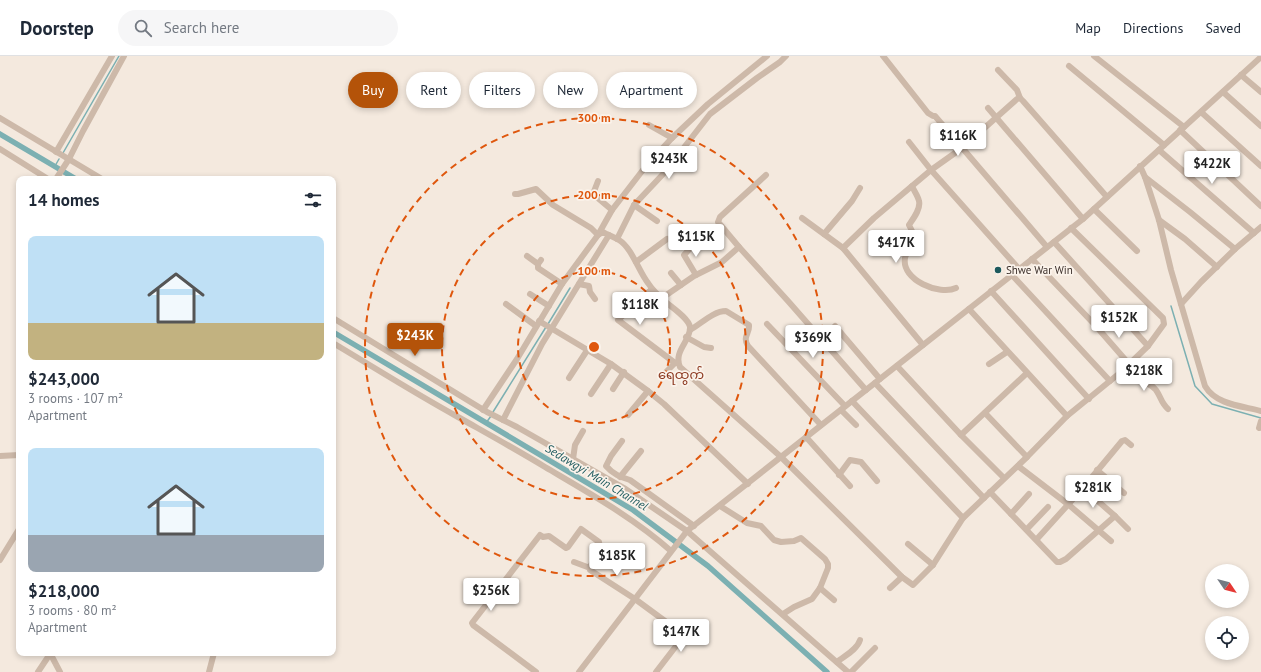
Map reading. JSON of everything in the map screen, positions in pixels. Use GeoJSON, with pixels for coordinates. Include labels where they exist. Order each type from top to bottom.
{"type":"FeatureCollection","features":[{"type":"Feature","properties":{"kind":"street"},"geometry":{"type":"LineString","coordinates":[[56,152],[112,56]]}},
{"type":"Feature","properties":{"kind":"street"},"geometry":{"type":"LineString","coordinates":[[58,176],[124,56]]}},
{"type":"Feature","properties":{"kind":"street"},"geometry":{"type":"LineString","coordinates":[[503,420],[551,327],[579,284],[604,234],[612,210],[646,166],[672,138],[708,104],[767,56]]}},
{"type":"Feature","properties":{"kind":"street"},"geometry":{"type":"LineString","coordinates":[[617,239],[634,205],[665,172],[710,114],[786,56]]}},
{"type":"Feature","properties":{"kind":"street"},"geometry":{"type":"LineString","coordinates":[[883,56],[928,113],[935,116],[1047,247]]}},
{"type":"Feature","properties":{"kind":"street"},"geometry":{"type":"LineString","coordinates":[[1094,56],[1182,129],[1261,206]]}},
{"type":"Feature","properties":{"kind":"street"},"geometry":{"type":"LineString","coordinates":[[579,672],[685,533],[1083,219],[1261,58]]}},
{"type":"Feature","properties":{"kind":"street"},"geometry":{"type":"LineString","coordinates":[[756,65],[762,75]]}},
{"type":"Feature","properties":{"kind":"street"},"geometry":{"type":"LineString","coordinates":[[1069,66],[1161,147],[1254,233]]}},
{"type":"Feature","properties":{"kind":"street"},"geometry":{"type":"LineString","coordinates":[[998,70],[1017,90],[1020,98],[1107,197]]}},
{"type":"Feature","properties":{"kind":"street"},"geometry":{"type":"LineString","coordinates":[[1241,75],[1261,92]]}},
{"type":"Feature","properties":{"kind":"street"},"geometry":{"type":"LineString","coordinates":[[1222,92],[1261,126]]}},
{"type":"Feature","properties":{"kind":"street"},"geometry":{"type":"LineString","coordinates":[[843,248],[874,218],[931,170],[962,148],[1010,105],[1020,98]]}},
{"type":"Feature","properties":{"kind":"street"},"geometry":{"type":"LineString","coordinates":[[988,108],[1083,219]]}},
{"type":"Feature","properties":{"kind":"street"},"geometry":{"type":"LineString","coordinates":[[1202,112],[1261,166]]}},
{"type":"Feature","properties":{"kind":"street"},"geometry":{"type":"LineString","coordinates":[[0,118],[97,176]]}},
{"type":"Feature","properties":{"kind":"street"},"geometry":{"type":"LineString","coordinates":[[649,125],[672,138]]}},
{"type":"Feature","properties":{"kind":"street"},"geometry":{"type":"LineString","coordinates":[[909,142],[931,170],[1019,269]]}},
{"type":"Feature","properties":{"kind":"street"},"geometry":{"type":"LineString","coordinates":[[0,150],[43,176]]}},
{"type":"Feature","properties":{"kind":"street"},"geometry":{"type":"LineString","coordinates":[[1140,166],[1159,220],[1181,304],[1208,391],[1223,401],[1244,408],[1261,411]]}},
{"type":"Feature","properties":{"kind":"street"},"geometry":{"type":"LineString","coordinates":[[766,174],[718,219],[718,222],[866,390]]}},
{"type":"Feature","properties":{"kind":"street"},"geometry":{"type":"LineString","coordinates":[[1145,177],[1235,249]]}},
{"type":"Feature","properties":{"kind":"street"},"geometry":{"type":"LineString","coordinates":[[598,181],[593,194],[612,210]]}},
{"type":"Feature","properties":{"kind":"street"},"geometry":{"type":"LineString","coordinates":[[912,186],[920,204],[914,219],[909,225],[916,239],[905,257],[905,266],[911,276],[925,285],[945,291],[956,288]]}},
{"type":"Feature","properties":{"kind":"street"},"geometry":{"type":"LineString","coordinates":[[824,234],[852,201],[860,188]]}},
{"type":"Feature","properties":{"kind":"street"},"geometry":{"type":"LineString","coordinates":[[515,194],[538,189],[554,205],[571,217],[591,228],[620,240],[636,262],[652,289],[686,320],[691,329]]}},
{"type":"Feature","properties":{"kind":"street"},"geometry":{"type":"LineString","coordinates":[[634,205],[657,221]]}},
{"type":"Feature","properties":{"kind":"street"},"geometry":{"type":"LineString","coordinates":[[1094,209],[1137,251]]}},
{"type":"Feature","properties":{"kind":"street"},"geometry":{"type":"LineString","coordinates":[[802,218],[843,248],[923,345]]}},
{"type":"Feature","properties":{"kind":"street"},"geometry":{"type":"LineString","coordinates":[[1159,220],[1185,239],[1217,267]]}},
{"type":"Feature","properties":{"kind":"street"},"geometry":{"type":"LineString","coordinates":[[1181,304],[1235,249],[1261,227]]}},
{"type":"Feature","properties":{"kind":"street"},"geometry":{"type":"LineString","coordinates":[[652,289],[618,320],[619,323],[676,363],[781,457],[902,577],[913,585],[933,566],[963,518],[1018,466],[1067,416],[1121,372],[1148,346],[1164,324],[1163,318],[1071,228]]}},
{"type":"Feature","properties":{"kind":"street"},"geometry":{"type":"LineString","coordinates":[[485,411],[562,284],[604,234]]}},
{"type":"Feature","properties":{"kind":"street"},"geometry":{"type":"LineString","coordinates":[[636,262],[667,239]]}},
{"type":"Feature","properties":{"kind":"street"},"geometry":{"type":"LineString","coordinates":[[696,275],[684,255],[697,241]]}},
{"type":"Feature","properties":{"kind":"street"},"geometry":{"type":"LineString","coordinates":[[1054,242],[1148,346]]}},
{"type":"Feature","properties":{"kind":"street"},"geometry":{"type":"LineString","coordinates":[[662,298],[696,275],[722,262],[739,247]]}},
{"type":"Feature","properties":{"kind":"street"},"geometry":{"type":"LineString","coordinates":[[527,256],[539,262],[538,268],[562,284]]}},
{"type":"Feature","properties":{"kind":"street"},"geometry":{"type":"LineString","coordinates":[[1032,259],[1095,325],[1129,364]]}},
{"type":"Feature","properties":{"kind":"street"},"geometry":{"type":"LineString","coordinates":[[671,273],[681,285]]}},
{"type":"Feature","properties":{"kind":"street"},"geometry":{"type":"LineString","coordinates":[[1012,275],[1110,381]]}},
{"type":"Feature","properties":{"kind":"street"},"geometry":{"type":"LineString","coordinates":[[579,284],[589,286],[590,292],[595,299]]}},
{"type":"Feature","properties":{"kind":"street"},"geometry":{"type":"LineString","coordinates":[[991,291],[1089,399]]}},
{"type":"Feature","properties":{"kind":"street"},"geometry":{"type":"LineString","coordinates":[[530,294],[549,306]]}},
{"type":"Feature","properties":{"kind":"street"},"geometry":{"type":"LineString","coordinates":[[506,304],[539,323],[551,327],[624,372],[664,404],[748,484]]}},
{"type":"Feature","properties":{"kind":"street"},"geometry":{"type":"LineString","coordinates":[[969,309],[1067,416]]}},
{"type":"Feature","properties":{"kind":"street"},"geometry":{"type":"LineString","coordinates":[[666,372],[676,363],[686,337],[691,329],[708,319],[713,314],[726,311],[749,325],[749,330],[745,338],[748,346],[821,425]]}},
{"type":"Feature","properties":{"kind":"street"},"geometry":{"type":"LineString","coordinates":[[336,320],[485,411],[624,488],[685,533],[783,614],[848,672]]}},
{"type":"Feature","properties":{"kind":"street"},"geometry":{"type":"LineString","coordinates":[[767,324],[843,408],[856,425]]}},
{"type":"Feature","properties":{"kind":"street"},"geometry":{"type":"LineString","coordinates":[[835,326],[877,381],[984,498]]}},
{"type":"Feature","properties":{"kind":"street"},"geometry":{"type":"LineString","coordinates":[[691,329],[703,328]]}},
{"type":"Feature","properties":{"kind":"street"},"geometry":{"type":"LineString","coordinates":[[686,337],[704,347],[711,348]]}},
{"type":"Feature","properties":{"kind":"street"},"geometry":{"type":"LineString","coordinates":[[336,345],[496,438],[635,522],[672,550]]}},
{"type":"Feature","properties":{"kind":"street"},"geometry":{"type":"LineString","coordinates":[[568,378],[588,349]]}},
{"type":"Feature","properties":{"kind":"street"},"geometry":{"type":"LineString","coordinates":[[989,364],[1007,352]]}},
{"type":"Feature","properties":{"kind":"street"},"geometry":{"type":"LineString","coordinates":[[591,394],[612,364]]}},
{"type":"Feature","properties":{"kind":"street"},"geometry":{"type":"LineString","coordinates":[[897,366],[961,435],[1004,478]]}},
{"type":"Feature","properties":{"kind":"street"},"geometry":{"type":"LineString","coordinates":[[613,390],[624,372]]}},
{"type":"Feature","properties":{"kind":"street"},"geometry":{"type":"LineString","coordinates":[[1121,372],[1151,386],[1156,390],[1163,405],[1168,409]]}},
{"type":"Feature","properties":{"kind":"street"},"geometry":{"type":"LineString","coordinates":[[961,435],[1027,373]]}},
{"type":"Feature","properties":{"kind":"street"},"geometry":{"type":"LineString","coordinates":[[628,415],[648,391]]}},
{"type":"Feature","properties":{"kind":"street"},"geometry":{"type":"LineString","coordinates":[[852,401],[963,518]]}},
{"type":"Feature","properties":{"kind":"street"},"geometry":{"type":"LineString","coordinates":[[985,413],[1027,457]]}},
{"type":"Feature","properties":{"kind":"street"},"geometry":{"type":"LineString","coordinates":[[573,459],[574,445],[583,431]]}},
{"type":"Feature","properties":{"kind":"street"},"geometry":{"type":"LineString","coordinates":[[806,438],[850,486]]}},
{"type":"Feature","properties":{"kind":"street"},"geometry":{"type":"LineString","coordinates":[[622,440],[606,466],[620,477],[630,480],[694,526]]}},
{"type":"Feature","properties":{"kind":"street"},"geometry":{"type":"LineString","coordinates":[[1037,539],[1069,505],[1122,441],[1125,440],[1131,445]]}},
{"type":"Feature","properties":{"kind":"street"},"geometry":{"type":"LineString","coordinates":[[620,477],[641,451]]}},
{"type":"Feature","properties":{"kind":"street"},"geometry":{"type":"LineString","coordinates":[[0,456],[16,455]]}},
{"type":"Feature","properties":{"kind":"street"},"geometry":{"type":"LineString","coordinates":[[839,475],[850,460],[861,462],[877,481]]}},
{"type":"Feature","properties":{"kind":"street"},"geometry":{"type":"LineString","coordinates":[[1018,466],[1069,505],[1111,542]]}},
{"type":"Feature","properties":{"kind":"street"},"geometry":{"type":"LineString","coordinates":[[1098,470],[1124,493]]}},
{"type":"Feature","properties":{"kind":"street"},"geometry":{"type":"LineString","coordinates":[[624,488],[630,480]]}},
{"type":"Feature","properties":{"kind":"street"},"geometry":{"type":"LineString","coordinates":[[1083,488],[1128,529]]}},
{"type":"Feature","properties":{"kind":"street"},"geometry":{"type":"LineString","coordinates":[[990,492],[1037,539],[1057,562],[1066,559],[1115,516]]}},
{"type":"Feature","properties":{"kind":"street"},"geometry":{"type":"LineString","coordinates":[[1011,514],[1029,494]]}},
{"type":"Feature","properties":{"kind":"street"},"geometry":{"type":"LineString","coordinates":[[720,506],[747,523],[761,526],[774,540],[781,542],[794,541],[801,538],[825,559],[828,564],[828,568],[820,588],[812,600],[794,607],[783,614]]}},
{"type":"Feature","properties":{"kind":"street"},"geometry":{"type":"LineString","coordinates":[[1027,530],[1048,507]]}},
{"type":"Feature","properties":{"kind":"street"},"geometry":{"type":"LineString","coordinates":[[536,672],[473,625],[473,621],[540,535],[543,537],[549,536],[566,548],[582,529],[598,540],[600,544],[600,548],[590,568]]}},
{"type":"Feature","properties":{"kind":"street"},"geometry":{"type":"LineString","coordinates":[[0,560],[2,552],[16,533]]}},
{"type":"Feature","properties":{"kind":"street"},"geometry":{"type":"LineString","coordinates":[[908,544],[933,566]]}},
{"type":"Feature","properties":{"kind":"street"},"geometry":{"type":"LineString","coordinates":[[574,562],[590,568],[590,570],[635,599],[684,635]]}},
{"type":"Feature","properties":{"kind":"street"},"geometry":{"type":"LineString","coordinates":[[890,588],[902,577]]}},
{"type":"Feature","properties":{"kind":"street"},"geometry":{"type":"LineString","coordinates":[[820,588],[834,600]]}},
{"type":"Feature","properties":{"kind":"street"},"geometry":{"type":"LineString","coordinates":[[656,672],[693,624]]}},
{"type":"Feature","properties":{"kind":"street"},"geometry":{"type":"LineString","coordinates":[[837,662],[854,649],[859,644],[860,640]]}},
{"type":"Feature","properties":{"kind":"street"},"geometry":{"type":"LineString","coordinates":[[851,672],[875,648]]}},
{"type":"Feature","properties":{"kind":"street"},"geometry":{"type":"LineString","coordinates":[[38,672],[49,656]]}},
{"type":"Feature","properties":{"kind":"street"},"geometry":{"type":"LineString","coordinates":[[51,656],[60,672]]}},
{"type":"Feature","properties":{"kind":"street"},"geometry":{"type":"LineString","coordinates":[[209,672],[213,656]]}},
{"type":"Feature","properties":{"kind":"waterway"},"geometry":{"type":"LineString","coordinates":[[63,153],[119,56]]}},
{"type":"Feature","properties":{"kind":"waterway","name":"Sedawgyi Main Channel"},"geometry":{"type":"LineString","coordinates":[[0,134],[71,176]]}},
{"type":"Feature","properties":{"kind":"waterway"},"geometry":{"type":"LineString","coordinates":[[55,166],[59,159]]}},
{"type":"Feature","properties":{"kind":"waterway"},"geometry":{"type":"LineString","coordinates":[[548,324],[570,288]]}},
{"type":"Feature","properties":{"kind":"waterway"},"geometry":{"type":"LineString","coordinates":[[1171,306],[1195,386],[1212,404],[1261,418]]}},
{"type":"Feature","properties":{"kind":"waterway"},"geometry":{"type":"LineString","coordinates":[[493,412],[546,327]]}},
{"type":"Feature","properties":{"kind":"waterway","name":"Sedawgyi Main Channel"},"geometry":{"type":"LineString","coordinates":[[336,334],[633,510],[708,566],[827,672]]}},
{"type":"Feature","properties":{"kind":"waterway"},"geometry":{"type":"LineString","coordinates":[[486,423],[491,416]]}},
{"type":"Feature","properties":{"kind":"place","name":"Shwe War Win"},"geometry":{"type":"Point","coordinates":[998,270]}},
{"type":"Feature","properties":{"kind":"district","name":"ရေထွက်"},"geometry":{"type":"Point","coordinates":[681,374]}}]}
